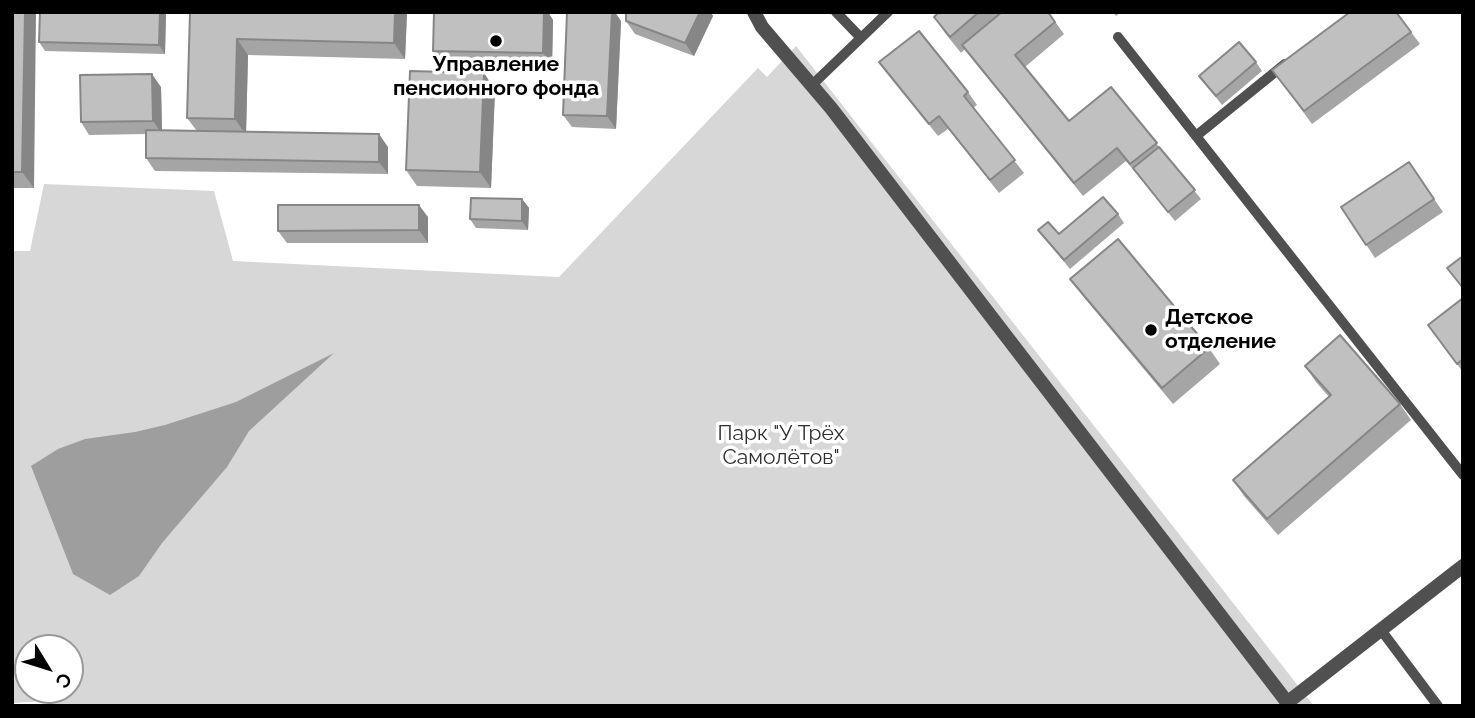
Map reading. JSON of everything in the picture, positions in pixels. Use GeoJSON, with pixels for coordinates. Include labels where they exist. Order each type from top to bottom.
{"type":"FeatureCollection","features":[{"type":"Feature","properties":{"kind":"street"},"geometry":{"type":"LineString","coordinates":[[754,12],[762,27],[831,108],[1289,704],[1463,566]]}},
{"type":"Feature","properties":{"kind":"lane"},"geometry":{"type":"LineString","coordinates":[[836,12],[861,38]]}},
{"type":"Feature","properties":{"kind":"lane"},"geometry":{"type":"LineString","coordinates":[[811,85],[888,12]]}},
{"type":"Feature","properties":{"kind":"lane"},"geometry":{"type":"LineString","coordinates":[[1118,37],[1463,475]]}},
{"type":"Feature","properties":{"kind":"lane"},"geometry":{"type":"LineString","coordinates":[[1196,136],[1299,54]]}},
{"type":"Feature","properties":{"kind":"lane"},"geometry":{"type":"LineString","coordinates":[[1381,630],[1438,706]]}},
{"type":"Feature","properties":{"kind":"green space","name":"Парк \"У Трёх Самолётов\""},"geometry":{"type":"Polygon","coordinates":[[[796,46],[1314,706],[47,706],[84,704],[84,634],[14,634],[12,703],[12,251],[30,251],[44,184],[214,191],[233,261],[559,277],[758,68],[767,77],[796,46]]]}},
{"type":"Feature","properties":{"kind":"shaded area"},"geometry":{"type":"Polygon","coordinates":[[[334,353],[249,431],[227,467],[162,543],[139,576],[110,595],[73,574],[31,466],[58,449],[85,439],[165,425],[236,402],[334,353]]]}},
{"type":"Feature","properties":{"kind":"building"},"geometry":{"type":"Polygon","coordinates":[[[12,12],[25,12],[22,172],[12,172],[12,12]]]}},
{"type":"Feature","properties":{"kind":"building"},"geometry":{"type":"Polygon","coordinates":[[[40,12],[160,12],[159,45],[39,42],[40,12]]]}},
{"type":"Feature","properties":{"kind":"building"},"geometry":{"type":"Polygon","coordinates":[[[190,12],[395,12],[394,43],[237,39],[235,119],[187,118],[190,12]]]}},
{"type":"Feature","properties":{"kind":"building"},"geometry":{"type":"Polygon","coordinates":[[[434,12],[544,12],[543,53],[433,51],[434,12]]]}},
{"type":"Feature","properties":{"kind":"building"},"geometry":{"type":"Polygon","coordinates":[[[567,12],[612,12],[607,116],[563,115],[567,12]]]}},
{"type":"Feature","properties":{"kind":"building"},"geometry":{"type":"Polygon","coordinates":[[[626,12],[700,12],[685,43],[626,21],[626,12]]]}},
{"type":"Feature","properties":{"kind":"building"},"geometry":{"type":"Polygon","coordinates":[[[939,12],[979,12],[950,37],[934,17],[939,12]]]}},
{"type":"Feature","properties":{"kind":"building"},"geometry":{"type":"Polygon","coordinates":[[[1002,12],[1048,12],[1055,22],[1015,55],[1069,121],[1111,87],[1157,143],[1130,164],[1117,148],[1074,183],[962,45],[1002,12]]]}},
{"type":"Feature","properties":{"kind":"building"},"geometry":{"type":"Polygon","coordinates":[[[1350,12],[1396,12],[1411,32],[1304,111],[1272,70],[1350,12]]]}},
{"type":"Feature","properties":{"kind":"building"},"geometry":{"type":"Polygon","coordinates":[[[919,31],[968,92],[964,96],[1015,160],[990,180],[939,116],[929,124],[879,62],[919,31]]]}},
{"type":"Feature","properties":{"kind":"building"},"geometry":{"type":"Polygon","coordinates":[[[1239,42],[1256,62],[1216,96],[1199,76],[1239,42]]]}},
{"type":"Feature","properties":{"kind":"building"},"geometry":{"type":"Polygon","coordinates":[[[410,71],[484,73],[480,172],[406,170],[410,71]]]}},
{"type":"Feature","properties":{"kind":"building"},"geometry":{"type":"Polygon","coordinates":[[[152,74],[153,121],[81,122],[80,75],[152,74]]]}},
{"type":"Feature","properties":{"kind":"building"},"geometry":{"type":"Polygon","coordinates":[[[146,130],[379,134],[379,162],[146,158],[146,130]]]}},
{"type":"Feature","properties":{"kind":"building"},"geometry":{"type":"Polygon","coordinates":[[[1159,147],[1195,190],[1168,212],[1133,168],[1159,147]]]}},
{"type":"Feature","properties":{"kind":"building"},"geometry":{"type":"Polygon","coordinates":[[[1409,162],[1434,199],[1366,245],[1341,207],[1409,162]]]}},
{"type":"Feature","properties":{"kind":"building"},"geometry":{"type":"Polygon","coordinates":[[[1103,197],[1118,214],[1064,260],[1038,230],[1048,222],[1059,234],[1103,197]]]}},
{"type":"Feature","properties":{"kind":"building"},"geometry":{"type":"Polygon","coordinates":[[[471,198],[522,199],[522,221],[470,219],[471,198]]]}},
{"type":"Feature","properties":{"kind":"building"},"geometry":{"type":"Polygon","coordinates":[[[278,205],[419,205],[419,230],[278,231],[278,205]]]}},
{"type":"Feature","properties":{"kind":"building","name":"Детское отделение"},"geometry":{"type":"Polygon","coordinates":[[[1118,239],[1209,348],[1162,388],[1070,279],[1118,239]]]}},
{"type":"Feature","properties":{"kind":"building"},"geometry":{"type":"Polygon","coordinates":[[[1463,256],[1463,288],[1447,268],[1463,256]]]}},
{"type":"Feature","properties":{"kind":"building"},"geometry":{"type":"Polygon","coordinates":[[[1463,298],[1463,359],[1457,364],[1428,325],[1463,298]]]}},
{"type":"Feature","properties":{"kind":"building"},"geometry":{"type":"Polygon","coordinates":[[[1340,335],[1400,404],[1267,519],[1233,480],[1331,395],[1305,366],[1340,335]]]}},
{"type":"Feature","properties":{"kind":"place","name":"Управление пенсионного фонда"},"geometry":{"type":"Point","coordinates":[496,41]}},
{"type":"Feature","properties":{"kind":"place","name":"Детское отделение"},"geometry":{"type":"Point","coordinates":[1151,330]}}]}
